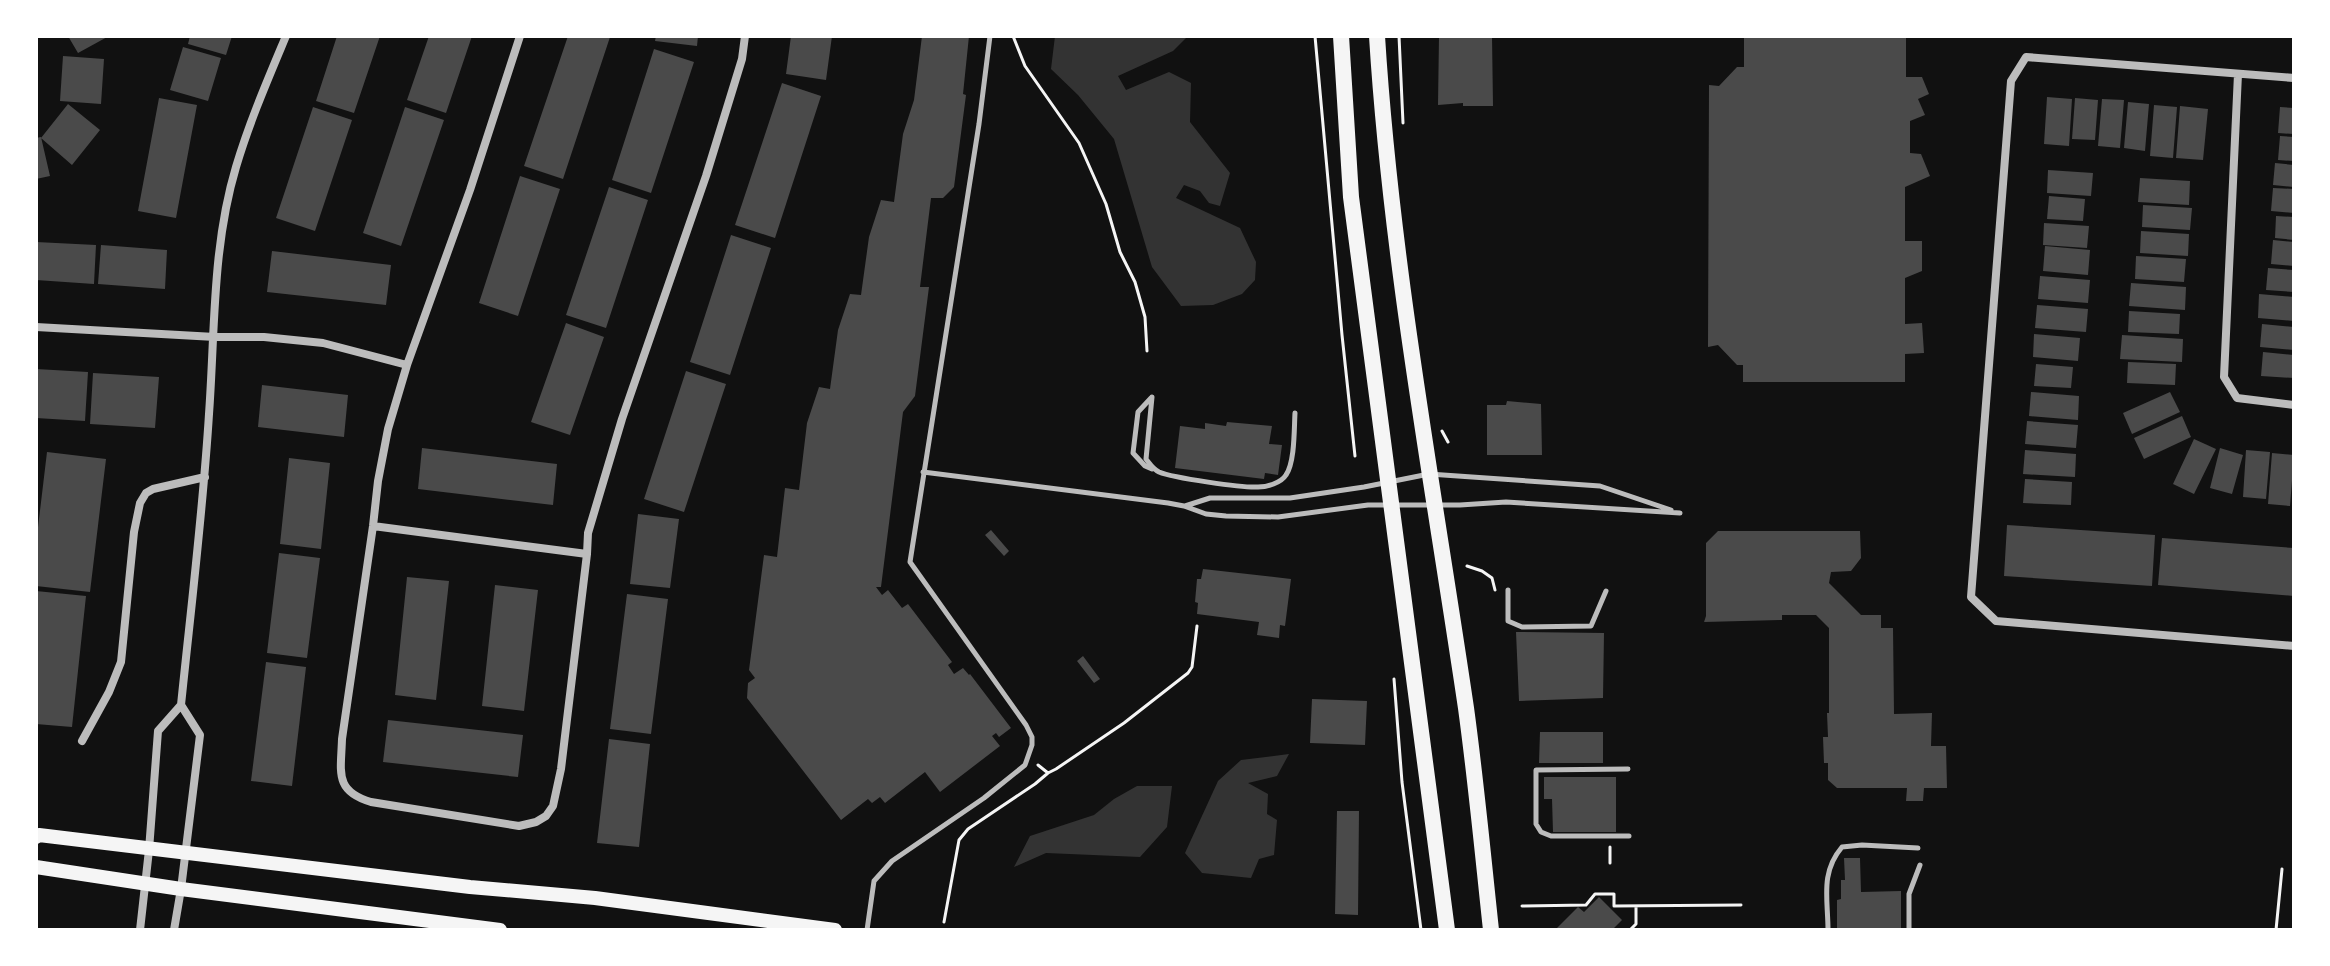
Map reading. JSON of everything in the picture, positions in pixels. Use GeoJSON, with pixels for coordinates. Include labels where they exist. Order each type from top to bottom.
{"type":"FeatureCollection","features":[{"type":"Feature","properties":{"kind":"main road"},"geometry":{"type":"LineString","coordinates":[[1341,36],[1351,197],[1447,930]]}},
{"type":"Feature","properties":{"kind":"main road"},"geometry":{"type":"LineString","coordinates":[[1377,36],[1392,203],[1433,504],[1466,711],[1491,930]]}},
{"type":"Feature","properties":{"kind":"main road"},"geometry":{"type":"LineString","coordinates":[[36,837],[470,887],[595,898],[835,930]]}},
{"type":"Feature","properties":{"kind":"main road"},"geometry":{"type":"LineString","coordinates":[[36,867],[500,930]]}},
{"type":"Feature","properties":{"kind":"street"},"geometry":{"type":"LineString","coordinates":[[140,930],[158,731],[181,705],[205,477],[215,337],[215,288],[227,207],[236,167],[286,36]]}},
{"type":"Feature","properties":{"kind":"street"},"geometry":{"type":"LineString","coordinates":[[520,36],[388,429],[342,739],[341,772],[345,788],[354,797],[519,826],[536,822],[546,816],[553,806],[561,769],[588,533],[622,419],[706,176],[742,59],[745,36]]}},
{"type":"Feature","properties":{"kind":"street"},"geometry":{"type":"LineString","coordinates":[[2294,78],[2026,57],[2011,81],[1971,597],[1996,621],[2294,646]]}},
{"type":"Feature","properties":{"kind":"street"},"geometry":{"type":"LineString","coordinates":[[2238,74],[2224,377],[2237,398],[2294,405]]}},
{"type":"Feature","properties":{"kind":"street"},"geometry":{"type":"LineString","coordinates":[[36,327],[264,337],[323,343],[407,365]]}},
{"type":"Feature","properties":{"kind":"street"},"geometry":{"type":"LineString","coordinates":[[82,741],[109,692],[121,662],[134,532],[140,503],[146,493],[153,489],[205,477]]}},
{"type":"Feature","properties":{"kind":"street"},"geometry":{"type":"LineString","coordinates":[[373,526],[587,554]]}},
{"type":"Feature","properties":{"kind":"street"},"geometry":{"type":"LineString","coordinates":[[174,930],[200,735],[181,705]]}},
{"type":"Feature","properties":{"kind":"lane"},"geometry":{"type":"LineString","coordinates":[[867,930],[874,881],[892,861],[984,798],[1025,765],[1032,737],[910,562],[990,36]]}},
{"type":"Feature","properties":{"kind":"lane"},"geometry":{"type":"LineString","coordinates":[[1155,470],[1146,459],[1152,397],[1138,412],[1133,453],[1145,466],[1163,474],[1202,481],[1257,487],[1276,483],[1286,475],[1292,456],[1295,413]]}},
{"type":"Feature","properties":{"kind":"lane"},"geometry":{"type":"LineString","coordinates":[[923,472],[1184,506],[1206,514],[1278,517],[1354,506],[1506,502],[1680,513],[1600,486],[1429,474],[1290,498],[1210,498],[1184,506]]}},
{"type":"Feature","properties":{"kind":"lane"},"geometry":{"type":"LineString","coordinates":[[1508,590],[1508,621],[1522,627],[1591,626],[1606,591]]}},
{"type":"Feature","properties":{"kind":"lane"},"geometry":{"type":"LineString","coordinates":[[1628,769],[1536,770],[1536,824],[1541,832],[1551,836],[1629,836]]}},
{"type":"Feature","properties":{"kind":"lane"},"geometry":{"type":"LineString","coordinates":[[1828,930],[1825,899],[1828,875],[1832,859],[1842,847],[1918,848]]}},
{"type":"Feature","properties":{"kind":"lane"},"geometry":{"type":"LineString","coordinates":[[1909,930],[1909,894],[1920,865]]}},
{"type":"Feature","properties":{"kind":"path"},"geometry":{"type":"LineString","coordinates":[[1013,36],[1025,66],[1079,143],[1106,204],[1120,252],[1135,282],[1145,317],[1147,351]]}},
{"type":"Feature","properties":{"kind":"path"},"geometry":{"type":"LineString","coordinates":[[1315,36],[1355,456]]}},
{"type":"Feature","properties":{"kind":"path"},"geometry":{"type":"LineString","coordinates":[[1467,566],[1492,578],[1495,593]]}},
{"type":"Feature","properties":{"kind":"path"},"geometry":{"type":"LineString","coordinates":[[944,922],[959,840],[968,829],[1113,731],[1188,673],[1192,667],[1197,626]]}},
{"type":"Feature","properties":{"kind":"path"},"geometry":{"type":"LineString","coordinates":[[1394,671],[1401,769],[1421,930]]}},
{"type":"Feature","properties":{"kind":"path"},"geometry":{"type":"LineString","coordinates":[[1029,758],[1048,773]]}},
{"type":"Feature","properties":{"kind":"path"},"geometry":{"type":"LineString","coordinates":[[2276,930],[2282,869]]}},
{"type":"Feature","properties":{"kind":"path"},"geometry":{"type":"LineString","coordinates":[[1522,906],[1586,905],[1595,894],[1609,891],[1614,894],[1614,906],[1741,905]]}},
{"type":"Feature","properties":{"kind":"path"},"geometry":{"type":"LineString","coordinates":[[1630,930],[1636,924],[1636,906]]}},
{"type":"Feature","properties":{"kind":"shaded area"},"geometry":{"type":"Polygon","coordinates":[[[1055,36],[1188,36],[1173,51],[1118,76],[1126,90],[1169,72],[1191,83],[1190,122],[1230,173],[1220,206],[1209,203],[1200,191],[1184,185],[1176,198],[1240,228],[1256,262],[1255,280],[1242,294],[1213,305],[1181,306],[1152,267],[1114,139],[1078,95],[1051,69],[1055,36]]]}},
{"type":"Feature","properties":{"kind":"shaded area"},"geometry":{"type":"Polygon","coordinates":[[[1289,754],[1277,776],[1248,783],[1268,794],[1267,814],[1277,820],[1274,855],[1259,859],[1251,878],[1202,873],[1185,853],[1218,781],[1241,760],[1289,754]]]}},
{"type":"Feature","properties":{"kind":"shaded area"},"geometry":{"type":"Polygon","coordinates":[[[1137,786],[1172,786],[1167,827],[1140,857],[1046,853],[1014,867],[1030,836],[1094,815],[1137,786]]]}},
{"type":"Feature","properties":{"kind":"building"},"geometry":{"type":"Polygon","coordinates":[[[68,36],[109,36],[78,53],[68,36]]]}},
{"type":"Feature","properties":{"kind":"building"},"geometry":{"type":"Polygon","coordinates":[[[190,36],[232,36],[226,55],[188,44],[190,36]]]}},
{"type":"Feature","properties":{"kind":"building"},"geometry":{"type":"Polygon","coordinates":[[[337,36],[380,36],[354,113],[316,101],[337,36]]]}},
{"type":"Feature","properties":{"kind":"building"},"geometry":{"type":"Polygon","coordinates":[[[429,36],[472,36],[446,113],[407,100],[429,36]]]}},
{"type":"Feature","properties":{"kind":"building"},"geometry":{"type":"Polygon","coordinates":[[[568,36],[610,37],[563,179],[524,166],[568,36]]]}},
{"type":"Feature","properties":{"kind":"building"},"geometry":{"type":"Polygon","coordinates":[[[656,36],[698,36],[697,46],[655,41],[656,36]]]}},
{"type":"Feature","properties":{"kind":"building"},"geometry":{"type":"Polygon","coordinates":[[[791,36],[832,36],[826,80],[786,74],[791,36]]]}},
{"type":"Feature","properties":{"kind":"building"},"geometry":{"type":"Polygon","coordinates":[[[922,36],[969,36],[963,94],[966,95],[954,187],[943,198],[931,198],[920,287],[929,287],[915,396],[903,412],[881,587],[876,587],[882,595],[888,590],[902,608],[908,604],[952,662],[948,665],[954,674],[963,668],[970,674],[1011,728],[999,737],[996,733],[992,736],[1000,746],[940,792],[925,772],[885,803],[880,797],[872,803],[868,799],[841,820],[747,698],[748,683],[755,678],[749,670],[764,555],[777,557],[785,488],[799,490],[807,423],[819,387],[830,389],[838,330],[850,294],[861,295],[869,237],[881,200],[894,202],[903,134],[914,100],[922,36]]]}},
{"type":"Feature","properties":{"kind":"building"},"geometry":{"type":"Polygon","coordinates":[[[1439,36],[1492,36],[1493,106],[1463,106],[1463,103],[1438,105],[1439,36]]]}},
{"type":"Feature","properties":{"kind":"building"},"geometry":{"type":"Polygon","coordinates":[[[1744,36],[1906,36],[1906,77],[1922,77],[1929,94],[1918,99],[1925,115],[1910,121],[1910,153],[1921,154],[1930,176],[1905,187],[1905,241],[1922,241],[1922,271],[1905,278],[1905,324],[1922,323],[1924,353],[1905,354],[1905,382],[1743,382],[1743,365],[1737,365],[1718,345],[1708,347],[1709,85],[1719,86],[1737,67],[1744,67],[1744,36]]]}},
{"type":"Feature","properties":{"kind":"building"},"geometry":{"type":"Polygon","coordinates":[[[183,47],[221,58],[208,101],[170,90],[183,47]]]}},
{"type":"Feature","properties":{"kind":"building"},"geometry":{"type":"Polygon","coordinates":[[[654,49],[694,62],[651,193],[612,180],[654,49]]]}},
{"type":"Feature","properties":{"kind":"building"},"geometry":{"type":"Polygon","coordinates":[[[63,56],[104,59],[101,104],[60,101],[63,56]]]}},
{"type":"Feature","properties":{"kind":"building"},"geometry":{"type":"Polygon","coordinates":[[[782,83],[821,96],[775,238],[735,225],[782,83]]]}},
{"type":"Feature","properties":{"kind":"building"},"geometry":{"type":"Polygon","coordinates":[[[2047,97],[2072,99],[2069,146],[2044,144],[2047,97]]]}},
{"type":"Feature","properties":{"kind":"building"},"geometry":{"type":"Polygon","coordinates":[[[159,98],[197,105],[176,218],[138,211],[159,98]]]}},
{"type":"Feature","properties":{"kind":"building"},"geometry":{"type":"Polygon","coordinates":[[[2075,98],[2098,100],[2095,140],[2072,139],[2075,98]]]}},
{"type":"Feature","properties":{"kind":"building"},"geometry":{"type":"Polygon","coordinates":[[[2102,99],[2124,100],[2120,148],[2098,146],[2102,99]]]}},
{"type":"Feature","properties":{"kind":"building"},"geometry":{"type":"Polygon","coordinates":[[[2128,102],[2149,104],[2145,151],[2124,148],[2128,102]]]}},
{"type":"Feature","properties":{"kind":"building"},"geometry":{"type":"Polygon","coordinates":[[[68,104],[100,130],[72,165],[41,138],[68,104]]]}},
{"type":"Feature","properties":{"kind":"building"},"geometry":{"type":"Polygon","coordinates":[[[2154,105],[2177,107],[2173,158],[2150,156],[2154,105]]]}},
{"type":"Feature","properties":{"kind":"building"},"geometry":{"type":"Polygon","coordinates":[[[2180,106],[2208,109],[2203,160],[2176,158],[2180,106]]]}},
{"type":"Feature","properties":{"kind":"building"},"geometry":{"type":"Polygon","coordinates":[[[313,107],[352,120],[315,231],[276,218],[313,107]]]}},
{"type":"Feature","properties":{"kind":"building"},"geometry":{"type":"Polygon","coordinates":[[[405,107],[444,120],[401,246],[363,233],[405,107]]]}},
{"type":"Feature","properties":{"kind":"building"},"geometry":{"type":"Polygon","coordinates":[[[2280,107],[2294,108],[2294,134],[2278,133],[2280,107]]]}},
{"type":"Feature","properties":{"kind":"building"},"geometry":{"type":"Polygon","coordinates":[[[2280,136],[2294,137],[2294,161],[2278,160],[2280,136]]]}},
{"type":"Feature","properties":{"kind":"building"},"geometry":{"type":"Polygon","coordinates":[[[41,137],[50,176],[36,179],[36,138],[41,137]]]}},
{"type":"Feature","properties":{"kind":"building"},"geometry":{"type":"Polygon","coordinates":[[[2275,163],[2294,165],[2294,187],[2273,185],[2275,163]]]}},
{"type":"Feature","properties":{"kind":"building"},"geometry":{"type":"Polygon","coordinates":[[[2048,170],[2093,173],[2091,196],[2047,193],[2048,170]]]}},
{"type":"Feature","properties":{"kind":"building"},"geometry":{"type":"Polygon","coordinates":[[[520,176],[560,189],[518,316],[479,303],[520,176]]]}},
{"type":"Feature","properties":{"kind":"building"},"geometry":{"type":"Polygon","coordinates":[[[2140,178],[2190,181],[2189,205],[2138,202],[2140,178]]]}},
{"type":"Feature","properties":{"kind":"building"},"geometry":{"type":"Polygon","coordinates":[[[609,187],[648,200],[606,328],[566,315],[609,187]]]}},
{"type":"Feature","properties":{"kind":"building"},"geometry":{"type":"Polygon","coordinates":[[[2273,188],[2294,189],[2294,213],[2271,211],[2273,188]]]}},
{"type":"Feature","properties":{"kind":"building"},"geometry":{"type":"Polygon","coordinates":[[[2049,196],[2085,199],[2083,221],[2047,219],[2049,196]]]}},
{"type":"Feature","properties":{"kind":"building"},"geometry":{"type":"Polygon","coordinates":[[[2143,205],[2192,208],[2190,230],[2142,227],[2143,205]]]}},
{"type":"Feature","properties":{"kind":"building"},"geometry":{"type":"Polygon","coordinates":[[[2276,216],[2294,217],[2294,240],[2275,238],[2276,216]]]}},
{"type":"Feature","properties":{"kind":"building"},"geometry":{"type":"Polygon","coordinates":[[[2044,223],[2089,226],[2087,248],[2043,245],[2044,223]]]}},
{"type":"Feature","properties":{"kind":"building"},"geometry":{"type":"Polygon","coordinates":[[[2141,231],[2189,234],[2188,256],[2140,253],[2141,231]]]}},
{"type":"Feature","properties":{"kind":"building"},"geometry":{"type":"Polygon","coordinates":[[[731,235],[771,248],[730,375],[690,362],[731,235]]]}},
{"type":"Feature","properties":{"kind":"building"},"geometry":{"type":"Polygon","coordinates":[[[2273,240],[2294,242],[2294,266],[2271,264],[2273,240]]]}},
{"type":"Feature","properties":{"kind":"building"},"geometry":{"type":"Polygon","coordinates":[[[36,242],[96,245],[94,284],[36,280],[36,242]]]}},
{"type":"Feature","properties":{"kind":"building"},"geometry":{"type":"Polygon","coordinates":[[[101,245],[167,250],[165,289],[98,284],[101,245]]]}},
{"type":"Feature","properties":{"kind":"building"},"geometry":{"type":"Polygon","coordinates":[[[2045,246],[2090,250],[2088,275],[2043,271],[2045,246]]]}},
{"type":"Feature","properties":{"kind":"building"},"geometry":{"type":"Polygon","coordinates":[[[272,251],[391,265],[386,305],[267,292],[272,251]]]}},
{"type":"Feature","properties":{"kind":"building"},"geometry":{"type":"Polygon","coordinates":[[[2136,256],[2186,259],[2184,282],[2135,279],[2136,256]]]}},
{"type":"Feature","properties":{"kind":"building"},"geometry":{"type":"Polygon","coordinates":[[[2268,268],[2294,270],[2294,292],[2266,290],[2268,268]]]}},
{"type":"Feature","properties":{"kind":"building"},"geometry":{"type":"Polygon","coordinates":[[[2040,276],[2090,280],[2088,303],[2038,299],[2040,276]]]}},
{"type":"Feature","properties":{"kind":"building"},"geometry":{"type":"Polygon","coordinates":[[[2131,283],[2186,287],[2185,310],[2129,306],[2131,283]]]}},
{"type":"Feature","properties":{"kind":"building"},"geometry":{"type":"Polygon","coordinates":[[[2259,294],[2294,297],[2294,321],[2258,318],[2259,294]]]}},
{"type":"Feature","properties":{"kind":"building"},"geometry":{"type":"Polygon","coordinates":[[[2037,305],[2088,309],[2086,332],[2035,328],[2037,305]]]}},
{"type":"Feature","properties":{"kind":"building"},"geometry":{"type":"Polygon","coordinates":[[[2129,311],[2180,314],[2179,334],[2128,332],[2129,311]]]}},
{"type":"Feature","properties":{"kind":"building"},"geometry":{"type":"Polygon","coordinates":[[[566,323],[604,337],[570,435],[531,422],[566,323]]]}},
{"type":"Feature","properties":{"kind":"building"},"geometry":{"type":"Polygon","coordinates":[[[2262,324],[2294,327],[2294,350],[2260,347],[2262,324]]]}},
{"type":"Feature","properties":{"kind":"building"},"geometry":{"type":"Polygon","coordinates":[[[2034,334],[2080,338],[2078,361],[2033,357],[2034,334]]]}},
{"type":"Feature","properties":{"kind":"building"},"geometry":{"type":"Polygon","coordinates":[[[2122,335],[2183,339],[2182,362],[2120,359],[2122,335]]]}},
{"type":"Feature","properties":{"kind":"building"},"geometry":{"type":"Polygon","coordinates":[[[2263,352],[2294,355],[2294,378],[2261,376],[2263,352]]]}},
{"type":"Feature","properties":{"kind":"building"},"geometry":{"type":"Polygon","coordinates":[[[2128,362],[2176,364],[2175,385],[2127,383],[2128,362]]]}},
{"type":"Feature","properties":{"kind":"building"},"geometry":{"type":"Polygon","coordinates":[[[2036,364],[2073,367],[2071,388],[2034,386],[2036,364]]]}},
{"type":"Feature","properties":{"kind":"building"},"geometry":{"type":"Polygon","coordinates":[[[36,369],[88,372],[85,421],[36,418],[36,369]]]}},
{"type":"Feature","properties":{"kind":"building"},"geometry":{"type":"Polygon","coordinates":[[[686,371],[726,384],[684,512],[644,499],[686,371]]]}},
{"type":"Feature","properties":{"kind":"building"},"geometry":{"type":"Polygon","coordinates":[[[93,373],[159,377],[155,428],[90,424],[93,373]]]}},
{"type":"Feature","properties":{"kind":"building"},"geometry":{"type":"Polygon","coordinates":[[[262,385],[348,395],[344,437],[258,427],[262,385]]]}},
{"type":"Feature","properties":{"kind":"building"},"geometry":{"type":"Polygon","coordinates":[[[2031,392],[2079,396],[2078,420],[2029,416],[2031,392]]]}},
{"type":"Feature","properties":{"kind":"building"},"geometry":{"type":"Polygon","coordinates":[[[2170,392],[2180,412],[2132,434],[2123,413],[2170,392]]]}},
{"type":"Feature","properties":{"kind":"building"},"geometry":{"type":"Polygon","coordinates":[[[1507,401],[1541,404],[1542,455],[1487,455],[1487,405],[1506,405],[1507,401]]]}},
{"type":"Feature","properties":{"kind":"building"},"geometry":{"type":"Polygon","coordinates":[[[2182,416],[2191,437],[2144,459],[2134,438],[2182,416]]]}},
{"type":"Feature","properties":{"kind":"building"},"geometry":{"type":"Polygon","coordinates":[[[2027,421],[2078,425],[2076,448],[2025,444],[2027,421]]]}},
{"type":"Feature","properties":{"kind":"building"},"geometry":{"type":"Polygon","coordinates":[[[1227,422],[1272,426],[1269,444],[1282,445],[1278,475],[1265,473],[1264,479],[1175,468],[1180,426],[1205,429],[1205,423],[1226,426],[1227,422]]]}},
{"type":"Feature","properties":{"kind":"building"},"geometry":{"type":"Polygon","coordinates":[[[2194,439],[2216,449],[2194,494],[2173,484],[2194,439]]]}},
{"type":"Feature","properties":{"kind":"building"},"geometry":{"type":"Polygon","coordinates":[[[422,448],[557,464],[553,505],[418,489],[422,448]]]}},
{"type":"Feature","properties":{"kind":"building"},"geometry":{"type":"Polygon","coordinates":[[[2220,448],[2243,455],[2232,494],[2210,488],[2220,448]]]}},
{"type":"Feature","properties":{"kind":"building"},"geometry":{"type":"Polygon","coordinates":[[[2025,450],[2076,454],[2075,477],[2023,474],[2025,450]]]}},
{"type":"Feature","properties":{"kind":"building"},"geometry":{"type":"Polygon","coordinates":[[[2246,450],[2270,452],[2266,499],[2243,497],[2246,450]]]}},
{"type":"Feature","properties":{"kind":"building"},"geometry":{"type":"Polygon","coordinates":[[[47,452],[106,459],[90,592],[36,586],[36,544],[47,452]]]}},
{"type":"Feature","properties":{"kind":"building"},"geometry":{"type":"Polygon","coordinates":[[[2272,453],[2294,455],[2290,506],[2268,504],[2272,453]]]}},
{"type":"Feature","properties":{"kind":"building"},"geometry":{"type":"Polygon","coordinates":[[[289,458],[330,463],[321,549],[280,544],[289,458]]]}},
{"type":"Feature","properties":{"kind":"building"},"geometry":{"type":"Polygon","coordinates":[[[2025,479],[2072,482],[2071,505],[2023,503],[2025,479]]]}},
{"type":"Feature","properties":{"kind":"building"},"geometry":{"type":"Polygon","coordinates":[[[638,514],[679,519],[670,588],[630,584],[638,514]]]}},
{"type":"Feature","properties":{"kind":"building"},"geometry":{"type":"Polygon","coordinates":[[[2007,525],[2155,535],[2152,586],[2004,576],[2007,525]]]}},
{"type":"Feature","properties":{"kind":"building"},"geometry":{"type":"Polygon","coordinates":[[[991,530],[1009,551],[1004,556],[985,535],[991,530]]]}},
{"type":"Feature","properties":{"kind":"building"},"geometry":{"type":"Polygon","coordinates":[[[1718,531],[1860,531],[1861,558],[1851,571],[1831,572],[1829,583],[1861,615],[1881,615],[1881,628],[1893,628],[1894,714],[1932,713],[1931,746],[1946,746],[1947,788],[1924,788],[1923,801],[1906,801],[1907,788],[1837,788],[1828,780],[1823,737],[1828,737],[1829,628],[1816,615],[1782,615],[1782,620],[1704,622],[1706,543],[1718,531]]]}},
{"type":"Feature","properties":{"kind":"building"},"geometry":{"type":"Polygon","coordinates":[[[2162,538],[2294,548],[2294,596],[2158,585],[2162,538]]]}},
{"type":"Feature","properties":{"kind":"building"},"geometry":{"type":"Polygon","coordinates":[[[279,553],[320,558],[307,658],[267,653],[279,553]]]}},
{"type":"Feature","properties":{"kind":"building"},"geometry":{"type":"Polygon","coordinates":[[[1203,569],[1291,579],[1285,626],[1280,625],[1279,638],[1257,635],[1259,622],[1197,614],[1197,579],[1201,579],[1203,569]]]}},
{"type":"Feature","properties":{"kind":"building"},"geometry":{"type":"Polygon","coordinates":[[[407,577],[449,581],[436,700],[395,695],[407,577]]]}},
{"type":"Feature","properties":{"kind":"building"},"geometry":{"type":"Polygon","coordinates":[[[495,585],[538,590],[524,711],[482,706],[495,585]]]}},
{"type":"Feature","properties":{"kind":"building"},"geometry":{"type":"Polygon","coordinates":[[[36,591],[86,596],[72,727],[36,724],[36,591]]]}},
{"type":"Feature","properties":{"kind":"building"},"geometry":{"type":"Polygon","coordinates":[[[627,594],[668,599],[651,734],[610,729],[627,594]]]}},
{"type":"Feature","properties":{"kind":"building"},"geometry":{"type":"Polygon","coordinates":[[[1516,632],[1604,633],[1603,698],[1519,701],[1516,632]]]}},
{"type":"Feature","properties":{"kind":"building"},"geometry":{"type":"Polygon","coordinates":[[[1083,656],[1100,679],[1094,683],[1077,661],[1083,656]]]}},
{"type":"Feature","properties":{"kind":"building"},"geometry":{"type":"Polygon","coordinates":[[[266,662],[306,667],[292,786],[251,781],[266,662]]]}},
{"type":"Feature","properties":{"kind":"building"},"geometry":{"type":"Polygon","coordinates":[[[1312,699],[1367,701],[1365,745],[1310,743],[1312,699]]]}},
{"type":"Feature","properties":{"kind":"building"},"geometry":{"type":"Polygon","coordinates":[[[388,720],[523,735],[518,777],[383,762],[388,720]]]}},
{"type":"Feature","properties":{"kind":"building"},"geometry":{"type":"Polygon","coordinates":[[[1540,732],[1603,732],[1603,763],[1539,763],[1540,732]]]}},
{"type":"Feature","properties":{"kind":"building"},"geometry":{"type":"Polygon","coordinates":[[[609,739],[650,744],[639,847],[597,843],[609,739]]]}},
{"type":"Feature","properties":{"kind":"building"},"geometry":{"type":"Polygon","coordinates":[[[1544,777],[1616,777],[1616,832],[1553,832],[1552,799],[1544,799],[1544,777]]]}},
{"type":"Feature","properties":{"kind":"building"},"geometry":{"type":"Polygon","coordinates":[[[1337,811],[1359,811],[1358,915],[1335,914],[1337,811]]]}},
{"type":"Feature","properties":{"kind":"building"},"geometry":{"type":"Polygon","coordinates":[[[1844,858],[1860,858],[1861,892],[1901,891],[1901,930],[1837,930],[1837,900],[1841,899],[1841,880],[1845,880],[1844,858]]]}},
{"type":"Feature","properties":{"kind":"building"},"geometry":{"type":"Polygon","coordinates":[[[1599,897],[1622,920],[1612,930],[1555,930],[1578,907],[1584,912],[1599,897]]]}}]}
